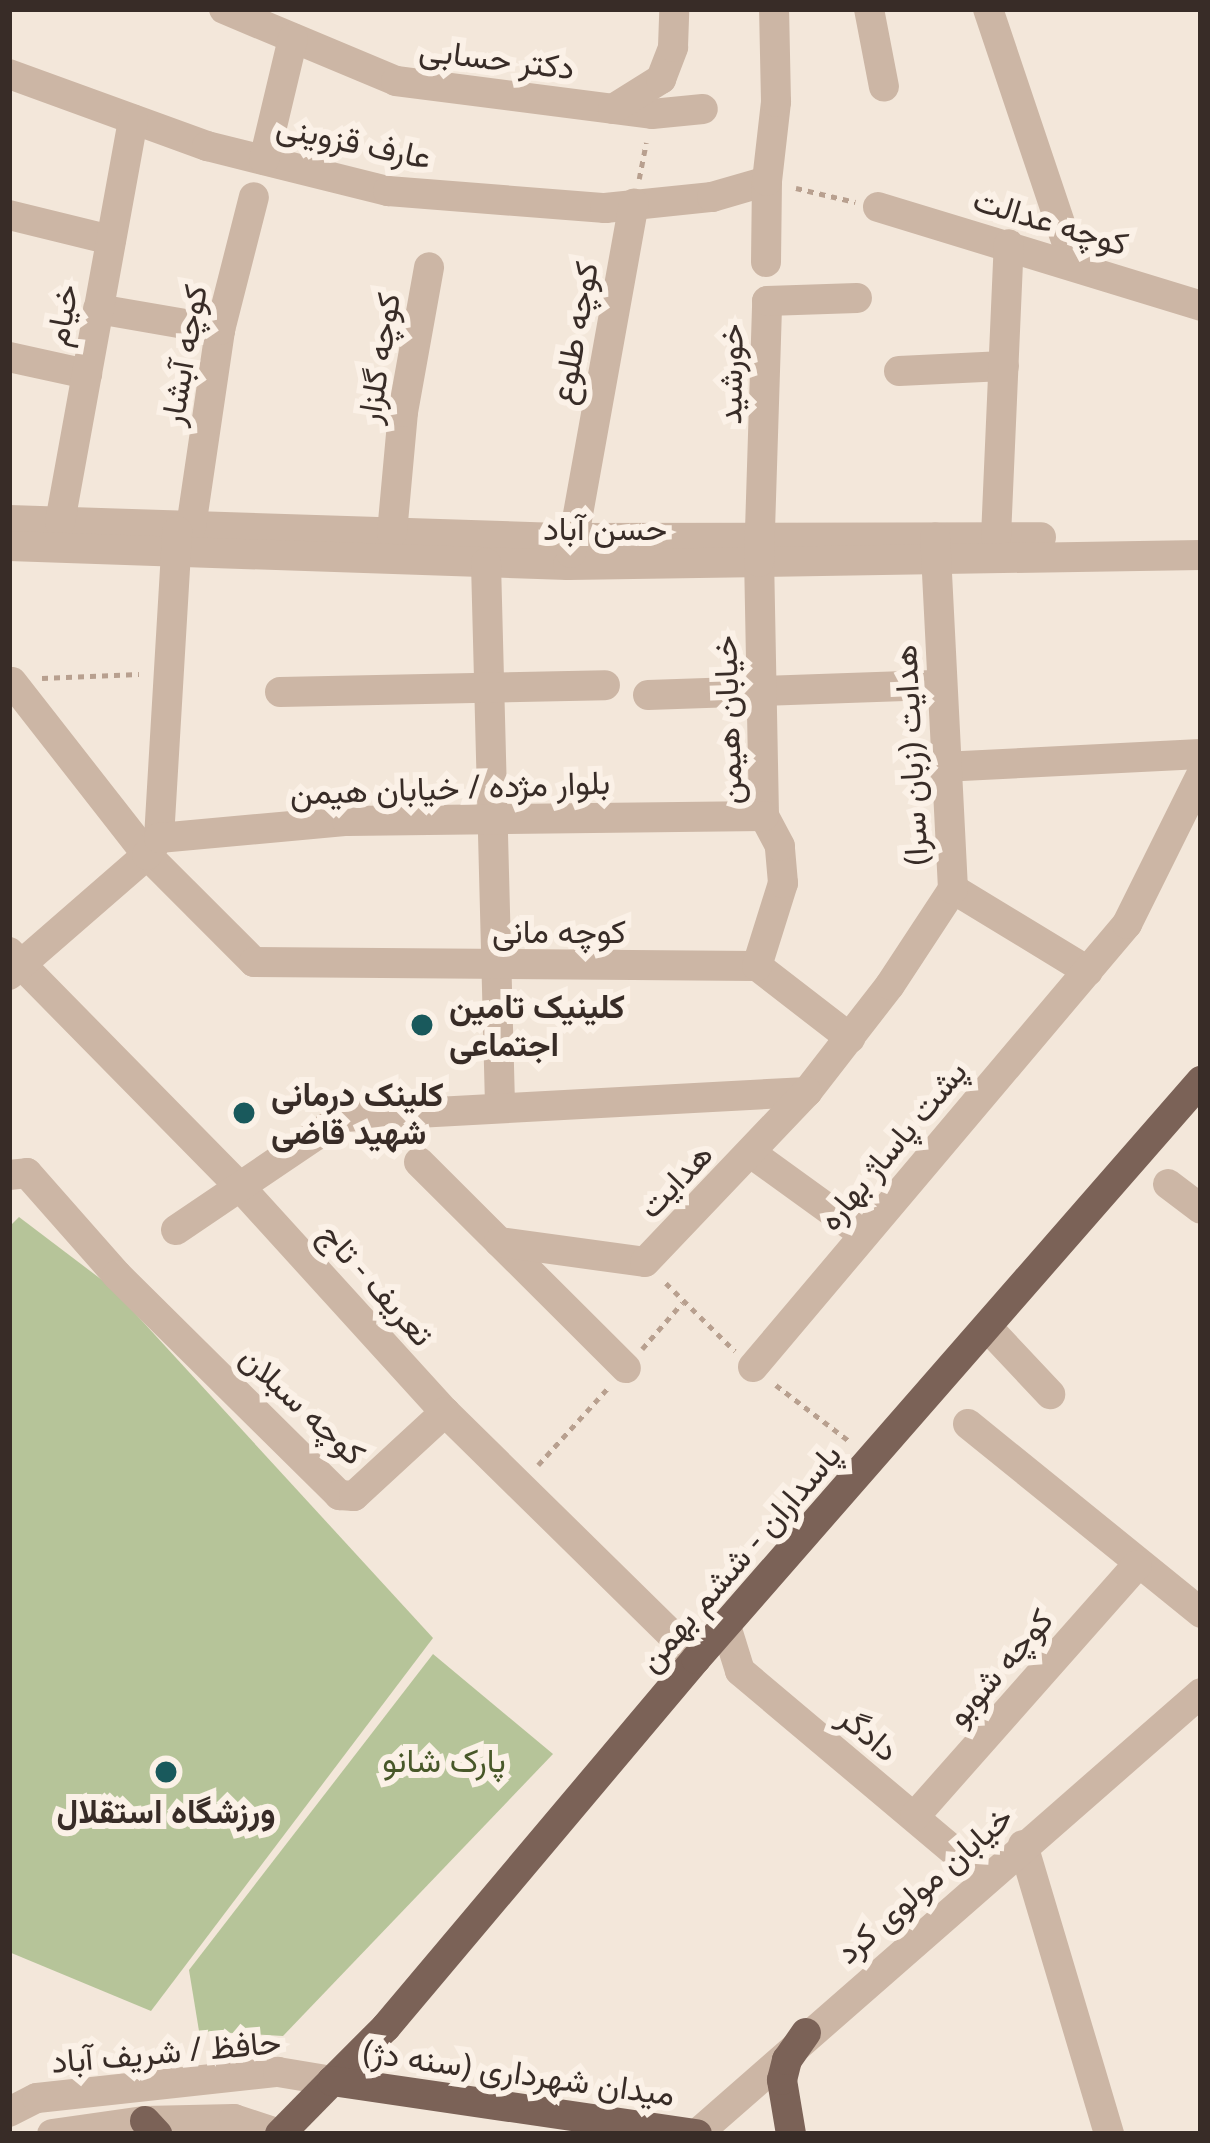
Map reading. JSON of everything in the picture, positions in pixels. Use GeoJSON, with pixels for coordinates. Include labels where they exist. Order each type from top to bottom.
{"type":"FeatureCollection","features":[{"type":"Feature","properties":{"kind":"main road","name":"پاسداران - ششم بهمن"},"geometry":{"type":"LineString","coordinates":[[332,2080],[386,2027],[696,1659],[1201,1081]]}},
{"type":"Feature","properties":{"kind":"main road"},"geometry":{"type":"LineString","coordinates":[[791,2134],[782,2080],[787,2060],[806,2033]]}},
{"type":"Feature","properties":{"kind":"main road","name":"میدان شهرداری (سنه دژ)"},"geometry":{"type":"LineString","coordinates":[[280,2134],[332,2080],[700,2134]]}},
{"type":"Feature","properties":{"kind":"street","name":"دکتر حسابی"},"geometry":{"type":"LineString","coordinates":[[224,9],[275,25],[396,81],[652,114],[704,109]]}},
{"type":"Feature","properties":{"kind":"street"},"geometry":{"type":"LineString","coordinates":[[613,109],[661,80],[673,47],[674,9]]}},
{"type":"Feature","properties":{"kind":"street"},"geometry":{"type":"LineString","coordinates":[[766,262],[767,181],[776,103],[773,9]]}},
{"type":"Feature","properties":{"kind":"street"},"geometry":{"type":"LineString","coordinates":[[869,9],[884,87]]}},
{"type":"Feature","properties":{"kind":"street"},"geometry":{"type":"LineString","coordinates":[[988,9],[1074,264]]}},
{"type":"Feature","properties":{"kind":"street"},"geometry":{"type":"LineString","coordinates":[[264,160],[275,25]]}},
{"type":"Feature","properties":{"kind":"street","name":"عارف قزوینی"},"geometry":{"type":"LineString","coordinates":[[9,74],[133,120],[388,191],[605,208],[712,197],[767,181]]}},
{"type":"Feature","properties":{"kind":"street","name":"خیام"},"geometry":{"type":"LineString","coordinates":[[60,522],[133,120]]}},
{"type":"Feature","properties":{"kind":"street","name":"کوچه آبشار"},"geometry":{"type":"LineString","coordinates":[[153,846],[182,535],[220,330],[254,197]]}},
{"type":"Feature","properties":{"kind":"street","name":"کوچه طلوع"},"geometry":{"type":"LineString","coordinates":[[571,551],[634,204]]}},
{"type":"Feature","properties":{"kind":"street","name":"کوچه عدالت"},"geometry":{"type":"LineString","coordinates":[[878,207],[1201,306]]}},
{"type":"Feature","properties":{"kind":"street"},"geometry":{"type":"LineString","coordinates":[[9,215],[111,240]]}},
{"type":"Feature","properties":{"kind":"street"},"geometry":{"type":"LineString","coordinates":[[996,537],[1010,244]]}},
{"type":"Feature","properties":{"kind":"street","name":"کوچه گلزار"},"geometry":{"type":"LineString","coordinates":[[392,533],[404,412],[429,267]]}},
{"type":"Feature","properties":{"kind":"street","name":"خورشید"},"geometry":{"type":"LineString","coordinates":[[760,550],[767,301],[857,298]]}},
{"type":"Feature","properties":{"kind":"street"},"geometry":{"type":"LineString","coordinates":[[98,309],[220,330]]}},
{"type":"Feature","properties":{"kind":"street"},"geometry":{"type":"LineString","coordinates":[[9,357],[87,374]]}},
{"type":"Feature","properties":{"kind":"street"},"geometry":{"type":"LineString","coordinates":[[899,371],[1004,365]]}},
{"type":"Feature","properties":{"kind":"street","name":"حسن آباد"},"geometry":{"type":"LineString","coordinates":[[9,520],[486,563],[571,551]]}},
{"type":"Feature","properties":{"kind":"street","name":"حسن آباد"},"geometry":{"type":"LineString","coordinates":[[9,547],[182,535],[392,533],[571,551],[937,548],[1201,555]]}},
{"type":"Feature","properties":{"kind":"street","name":"حسن آباد"},"geometry":{"type":"LineString","coordinates":[[937,548],[996,537],[1201,537]]}},
{"type":"Feature","properties":{"kind":"street","name":"هدایت (زبان سرا)"},"geometry":{"type":"LineString","coordinates":[[807,1092],[953,889],[942,767],[937,548]]}},
{"type":"Feature","properties":{"kind":"street","name":"خیابان هیمن"},"geometry":{"type":"LineString","coordinates":[[757,965],[784,883],[780,846],[764,816],[760,550]]}},
{"type":"Feature","properties":{"kind":"street"},"geometry":{"type":"LineString","coordinates":[[486,563],[500,1106]]}},
{"type":"Feature","properties":{"kind":"street"},"geometry":{"type":"LineString","coordinates":[[12,682],[153,846],[13,965]]}},
{"type":"Feature","properties":{"kind":"street"},"geometry":{"type":"LineString","coordinates":[[280,692],[605,685]]}},
{"type":"Feature","properties":{"kind":"street"},"geometry":{"type":"LineString","coordinates":[[648,695],[940,685]]}},
{"type":"Feature","properties":{"kind":"street"},"geometry":{"type":"LineString","coordinates":[[942,767],[1201,754]]}},
{"type":"Feature","properties":{"kind":"street","name":"پشت پاساژ بهاره"},"geometry":{"type":"LineString","coordinates":[[753,1367],[1127,924],[1201,776]]}},
{"type":"Feature","properties":{"kind":"street","name":"بلوار مژده / خیابان هیمن"},"geometry":{"type":"LineString","coordinates":[[153,846],[346,821],[764,816]]}},
{"type":"Feature","properties":{"kind":"street","name":"کوچه مانی"},"geometry":{"type":"LineString","coordinates":[[153,846],[244,957],[254,962],[757,965]]}},
{"type":"Feature","properties":{"kind":"street"},"geometry":{"type":"LineString","coordinates":[[953,889],[1088,971]]}},
{"type":"Feature","properties":{"kind":"street","name":"تعریف - تاج"},"geometry":{"type":"LineString","coordinates":[[13,965],[241,1188],[445,1412],[696,1659]]}},
{"type":"Feature","properties":{"kind":"street"},"geometry":{"type":"LineString","coordinates":[[757,965],[850,1038]]}},
{"type":"Feature","properties":{"kind":"street"},"geometry":{"type":"LineString","coordinates":[[176,1230],[331,1122],[500,1106],[807,1092]]}},
{"type":"Feature","properties":{"kind":"street","name":"هدایت"},"geometry":{"type":"LineString","coordinates":[[499,1242],[645,1262],[807,1092]]}},
{"type":"Feature","properties":{"kind":"street"},"geometry":{"type":"LineString","coordinates":[[751,1153],[863,1234]]}},
{"type":"Feature","properties":{"kind":"street"},"geometry":{"type":"LineString","coordinates":[[419,1162],[626,1368]]}},
{"type":"Feature","properties":{"kind":"street","name":"کوچه سبلان"},"geometry":{"type":"LineString","coordinates":[[9,1175],[27,1173],[117,1274],[340,1495],[354,1496],[445,1412]]}},
{"type":"Feature","properties":{"kind":"street"},"geometry":{"type":"LineString","coordinates":[[1168,1184],[1201,1210]]}},
{"type":"Feature","properties":{"kind":"street"},"geometry":{"type":"LineString","coordinates":[[988,1328],[1050,1394]]}},
{"type":"Feature","properties":{"kind":"street"},"geometry":{"type":"LineString","coordinates":[[968,1424],[1201,1613]]}},
{"type":"Feature","properties":{"kind":"street","name":"کوچه شوبو"},"geometry":{"type":"LineString","coordinates":[[915,1816],[1137,1565]]}},
{"type":"Feature","properties":{"kind":"street","name":"دادگر"},"geometry":{"type":"LineString","coordinates":[[726,1626],[740,1671],[987,1879]]}},
{"type":"Feature","properties":{"kind":"street","name":"خیابان مولوی کرد"},"geometry":{"type":"LineString","coordinates":[[700,2134],[806,2033],[1201,1693]]}},
{"type":"Feature","properties":{"kind":"street"},"geometry":{"type":"LineString","coordinates":[[1023,1845],[1108,2134]]}},
{"type":"Feature","properties":{"kind":"street","name":"حافظ / شریف آباد"},"geometry":{"type":"LineString","coordinates":[[9,2112],[37,2098],[278,2072],[332,2080]]}},
{"type":"Feature","properties":{"kind":"street","name":"حافظ / شریف آباد"},"geometry":{"type":"LineString","coordinates":[[52,2134],[233,2119],[280,2134]]}},
{"type":"Feature","properties":{"kind":"path"},"geometry":{"type":"LineString","coordinates":[[634,204],[652,114]]}},
{"type":"Feature","properties":{"kind":"path"},"geometry":{"type":"LineString","coordinates":[[767,181],[878,207]]}},
{"type":"Feature","properties":{"kind":"path"},"geometry":{"type":"LineString","coordinates":[[12,682],[169,672]]}},
{"type":"Feature","properties":{"kind":"path"},"geometry":{"type":"LineString","coordinates":[[538,1465],[683,1301]]}},
{"type":"Feature","properties":{"kind":"green space"},"geometry":{"type":"Polygon","coordinates":[[[19,1217],[110,1286],[433,1638],[151,2011],[9,1952],[9,1227],[19,1217]]]}},
{"type":"Feature","properties":{"kind":"green space","name":"پارک شانو"},"geometry":{"type":"Polygon","coordinates":[[[433,1654],[553,1754],[283,2036],[199,2031],[189,1970],[433,1654]]]}},
{"type":"Feature","properties":{"kind":"place","name":"کلینیک تامین اجتماعی"},"geometry":{"type":"Point","coordinates":[422,1025]}},
{"type":"Feature","properties":{"kind":"place","name":"کلینک درمانی شهید قاضی"},"geometry":{"type":"Point","coordinates":[244,1113]}},
{"type":"Feature","properties":{"kind":"place","name":"ورزشگاه استقلال"},"geometry":{"type":"Point","coordinates":[166,1772]}}]}
